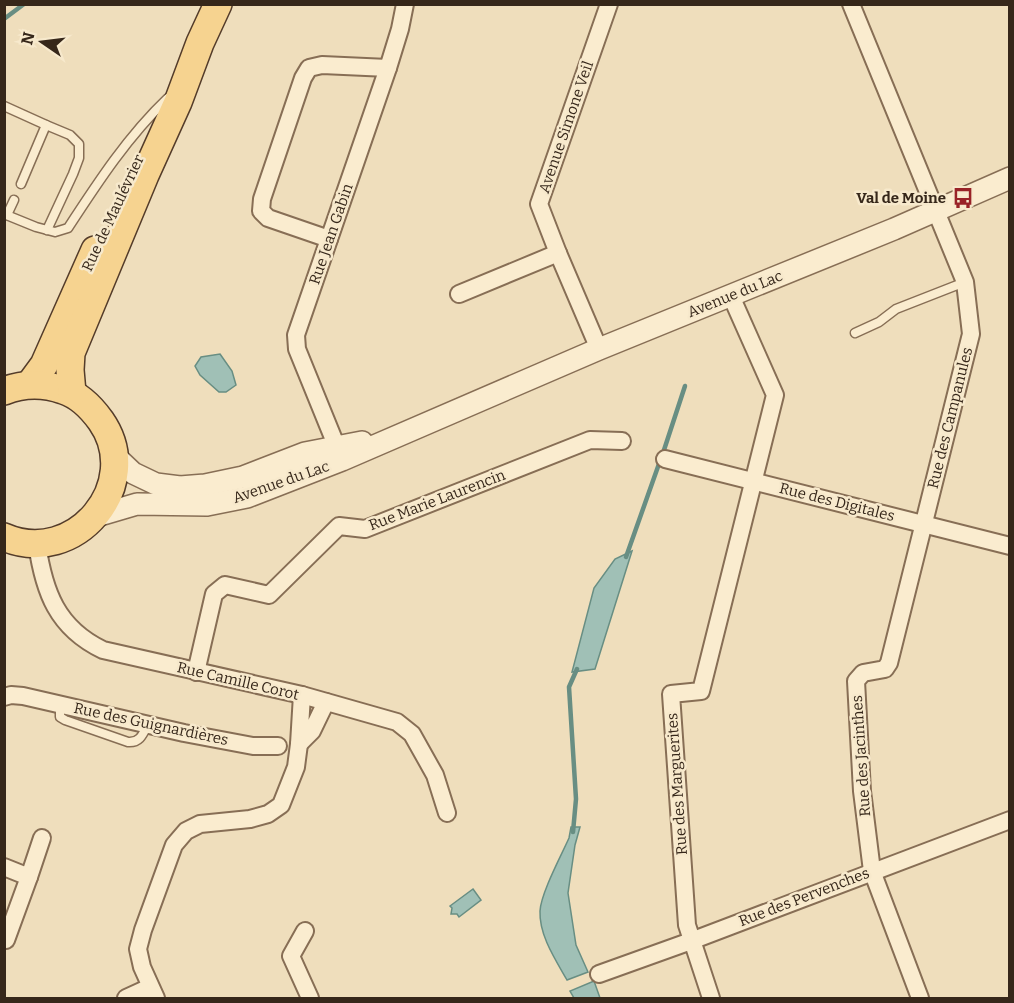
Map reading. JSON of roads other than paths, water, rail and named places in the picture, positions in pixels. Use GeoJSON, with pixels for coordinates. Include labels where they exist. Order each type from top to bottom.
{"type":"FeatureCollection","features":[{"type":"Feature","properties":{"kind":"main road","name":"Rue de Maulévrier"},"geometry":{"type":"LineString","coordinates":[[72,393],[71,353],[218,4]]}},
{"type":"Feature","properties":{"kind":"main road","name":"Rue de Maulévrier"},"geometry":{"type":"LineString","coordinates":[[17,387],[44,365],[105,228],[168,98],[200,43]]}},
{"type":"Feature","properties":{"kind":"main road"},"geometry":{"type":"LineString","coordinates":[[4,537],[14,541],[37,544],[63,539],[86,526],[103,505],[113,481],[114,455],[107,430],[93,409],[72,393],[48,385],[17,387]]}},
{"type":"Feature","properties":{"kind":"street","name":"Rue Jean Gabin"},"geometry":{"type":"LineString","coordinates":[[338,454],[297,349],[296,335],[388,68],[405,4]]}},
{"type":"Feature","properties":{"kind":"street","name":"Avenue Simone Veil"},"geometry":{"type":"LineString","coordinates":[[598,349],[539,204],[609,4]]}},
{"type":"Feature","properties":{"kind":"street","name":"Rue des Campanules"},"geometry":{"type":"LineString","coordinates":[[851,4],[965,282],[971,334],[924,524]]}},
{"type":"Feature","properties":{"kind":"street"},"geometry":{"type":"LineString","coordinates":[[329,239],[268,218],[261,211],[262,199],[303,78],[309,68],[322,65],[388,68]]}},
{"type":"Feature","properties":{"kind":"street","name":"Avenue du Lac"},"geometry":{"type":"LineString","coordinates":[[93,517],[137,504],[207,505],[247,497],[338,454],[460,410],[598,349],[894,229],[1010,178]]}},
{"type":"Feature","properties":{"kind":"street"},"geometry":{"type":"LineString","coordinates":[[459,294],[558,253]]}},
{"type":"Feature","properties":{"kind":"street"},"geometry":{"type":"LineString","coordinates":[[732,296],[775,395],[753,481]]}},
{"type":"Feature","properties":{"kind":"street","name":"Rue Marie Laurencin"},"geometry":{"type":"LineString","coordinates":[[196,672],[213,594],[225,585],[269,595],[339,526],[365,529],[590,440],[622,441]]}},
{"type":"Feature","properties":{"kind":"street","name":"Avenue du Lac"},"geometry":{"type":"LineString","coordinates":[[114,455],[133,473],[149,481],[180,488],[243,477],[305,453],[338,454]]}},
{"type":"Feature","properties":{"kind":"street","name":"Rue des Digitales"},"geometry":{"type":"LineString","coordinates":[[665,459],[1010,546]]}},
{"type":"Feature","properties":{"kind":"street","name":"Rue des Marguerites"},"geometry":{"type":"LineString","coordinates":[[691,940],[684,899],[671,694],[701,691],[753,481]]}},
{"type":"Feature","properties":{"kind":"street","name":"Rue des Jacinthes"},"geometry":{"type":"LineString","coordinates":[[872,871],[862,791],[856,681],[863,673],[885,669],[889,663],[924,524]]}},
{"type":"Feature","properties":{"kind":"street","name":"Rue Camille Corot"},"geometry":{"type":"LineString","coordinates":[[37,544],[40,569],[47,592],[74,631],[89,643],[103,650],[302,695],[398,722],[412,734],[435,775],[447,813]]}},
{"type":"Feature","properties":{"kind":"street"},"geometry":{"type":"LineString","coordinates":[[126,999],[153,993],[142,967],[138,949],[174,845],[186,831],[200,825],[250,819],[268,814],[281,805],[297,766],[302,695]]}},
{"type":"Feature","properties":{"kind":"street","name":"Rue des Guignardières"},"geometry":{"type":"LineString","coordinates":[[4,697],[23,696],[184,733],[253,746],[278,746]]}},
{"type":"Feature","properties":{"kind":"street"},"geometry":{"type":"LineString","coordinates":[[299,744],[312,731],[326,702]]}},
{"type":"Feature","properties":{"kind":"street","name":"Rue des Pervenches"},"geometry":{"type":"LineString","coordinates":[[599,974],[1010,820]]}},
{"type":"Feature","properties":{"kind":"street"},"geometry":{"type":"LineString","coordinates":[[6,940],[42,838]]}},
{"type":"Feature","properties":{"kind":"street"},"geometry":{"type":"LineString","coordinates":[[4,867],[29,877]]}},
{"type":"Feature","properties":{"kind":"street"},"geometry":{"type":"LineString","coordinates":[[872,871],[920,999]]}},
{"type":"Feature","properties":{"kind":"street"},"geometry":{"type":"LineString","coordinates":[[305,931],[291,956],[310,999]]}},
{"type":"Feature","properties":{"kind":"street"},"geometry":{"type":"LineString","coordinates":[[691,940],[711,999]]}},
{"type":"Feature","properties":{"kind":"lane"},"geometry":{"type":"LineString","coordinates":[[14,200],[6,215],[56,232],[68,228],[112,162],[147,118],[168,98]]}},
{"type":"Feature","properties":{"kind":"lane"},"geometry":{"type":"LineString","coordinates":[[4,106],[70,135],[79,144],[79,158],[74,174],[47,230]]}},
{"type":"Feature","properties":{"kind":"lane"},"geometry":{"type":"LineString","coordinates":[[21,184],[46,125]]}},
{"type":"Feature","properties":{"kind":"lane"},"geometry":{"type":"LineString","coordinates":[[855,333],[879,322],[896,309],[965,282]]}},
{"type":"Feature","properties":{"kind":"lane","name":"Rue des Guignardières"},"geometry":{"type":"LineString","coordinates":[[278,746],[299,744]]}},
{"type":"Feature","properties":{"kind":"water"},"geometry":{"type":"Polygon","coordinates":[[[220,354],[232,371],[236,385],[226,392],[219,392],[200,375],[195,366],[201,357],[220,354]]]}},
{"type":"Feature","properties":{"kind":"water"},"geometry":{"type":"Polygon","coordinates":[[[632,551],[595,669],[572,672],[594,588],[615,559],[632,551]]]}},
{"type":"Feature","properties":{"kind":"water"},"geometry":{"type":"Polygon","coordinates":[[[571,827],[580,827],[568,893],[576,945],[588,972],[567,980],[545,938],[540,911],[544,895],[569,838],[571,827]]]}},
{"type":"Feature","properties":{"kind":"water"},"geometry":{"type":"Polygon","coordinates":[[[473,889],[481,900],[459,917],[457,914],[451,914],[450,906],[473,889]]]}},
{"type":"Feature","properties":{"kind":"water"},"geometry":{"type":"Polygon","coordinates":[[[594,981],[600,998],[574,998],[570,991],[594,981]]]}},
{"type":"Feature","properties":{"kind":"waterway"},"geometry":{"type":"LineString","coordinates":[[4,19],[24,4]]}},
{"type":"Feature","properties":{"kind":"waterway"},"geometry":{"type":"LineString","coordinates":[[664,450],[685,386]]}},
{"type":"Feature","properties":{"kind":"waterway"},"geometry":{"type":"LineString","coordinates":[[626,557],[660,461]]}},
{"type":"Feature","properties":{"kind":"waterway"},"geometry":{"type":"LineString","coordinates":[[573,832],[576,799],[569,687],[577,669]]}},
{"type":"Feature","properties":{"kind":"place","name":"Val de Moine"},"geometry":{"type":"Point","coordinates":[963,198]}}]}
